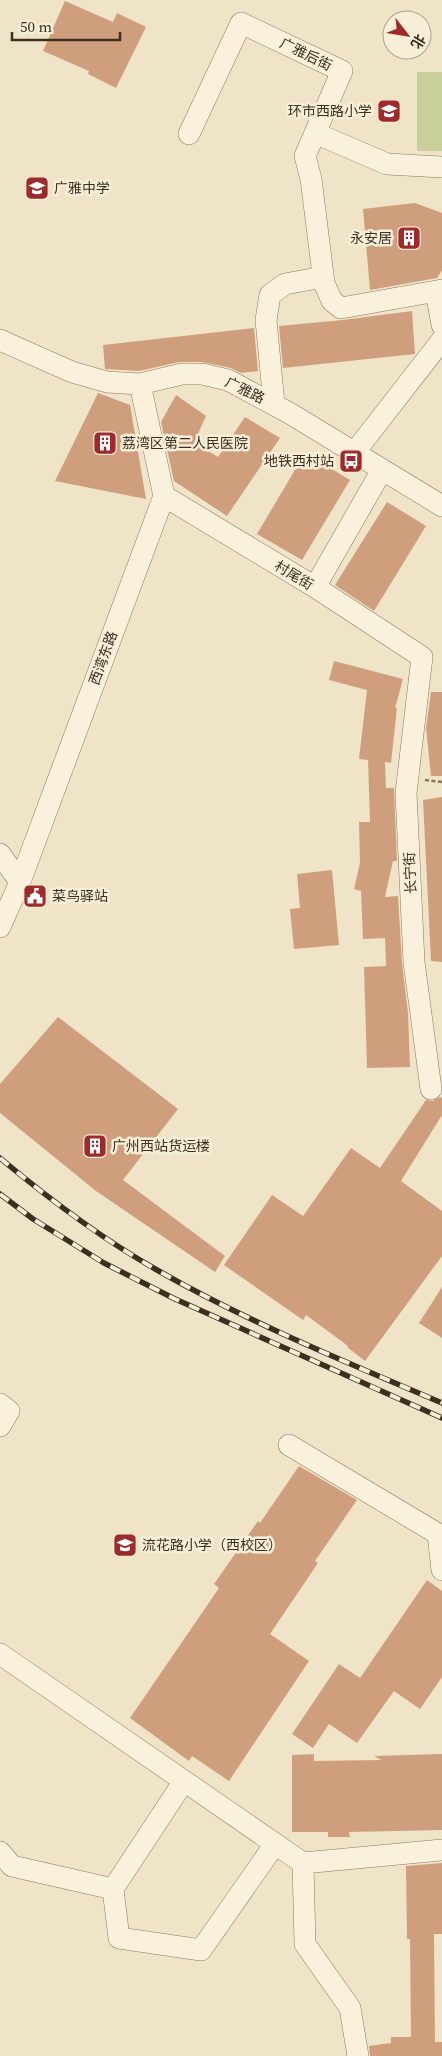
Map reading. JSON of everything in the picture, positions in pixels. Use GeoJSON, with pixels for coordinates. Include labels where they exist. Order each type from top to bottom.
{"type":"FeatureCollection","features":[{"type":"Feature","properties":{"kind":"street","name":"广雅后街"},"geometry":{"type":"LineString","coordinates":[[188,134],[241,22],[342,71],[305,156],[311,179],[323,277],[332,301],[341,308],[439,290]]}},
{"type":"Feature","properties":{"kind":"street"},"geometry":{"type":"LineString","coordinates":[[315,133],[387,164],[442,167]]}},
{"type":"Feature","properties":{"kind":"street"},"geometry":{"type":"LineString","coordinates":[[274,404],[266,320],[270,295],[285,284],[323,277]]}},
{"type":"Feature","properties":{"kind":"street"},"geometry":{"type":"LineString","coordinates":[[439,290],[442,325]]}},
{"type":"Feature","properties":{"kind":"street","name":"广雅路"},"geometry":{"type":"LineString","coordinates":[[0,340],[56,366],[90,379],[140,384],[182,374],[202,374],[228,380],[274,404],[442,506]]}},
{"type":"Feature","properties":{"kind":"street"},"geometry":{"type":"LineString","coordinates":[[354,453],[442,340]]}},
{"type":"Feature","properties":{"kind":"street"},"geometry":{"type":"LineString","coordinates":[[140,384],[164,496]]}},
{"type":"Feature","properties":{"kind":"street"},"geometry":{"type":"LineString","coordinates":[[315,587],[382,470]]}},
{"type":"Feature","properties":{"kind":"street","name":"村尾街"},"geometry":{"type":"LineString","coordinates":[[164,496],[315,587],[422,657]]}},
{"type":"Feature","properties":{"kind":"street","name":"西湾东路"},"geometry":{"type":"LineString","coordinates":[[0,927],[20,882],[164,496]]}},
{"type":"Feature","properties":{"kind":"street","name":"长宁街"},"geometry":{"type":"LineString","coordinates":[[422,657],[406,792],[414,962],[431,1089]]}},
{"type":"Feature","properties":{"kind":"street"},"geometry":{"type":"LineString","coordinates":[[0,854],[20,882]]}},
{"type":"Feature","properties":{"kind":"street"},"geometry":{"type":"LineString","coordinates":[[0,1404],[9,1411],[0,1426]]}},
{"type":"Feature","properties":{"kind":"street"},"geometry":{"type":"LineString","coordinates":[[289,1445],[438,1534],[442,1570]]}},
{"type":"Feature","properties":{"kind":"street"},"geometry":{"type":"LineString","coordinates":[[0,1654],[303,1863],[442,1850]]}},
{"type":"Feature","properties":{"kind":"street"},"geometry":{"type":"LineString","coordinates":[[184,1781],[113,1889],[119,1938],[201,1950],[275,1844]]}},
{"type":"Feature","properties":{"kind":"street"},"geometry":{"type":"LineString","coordinates":[[0,1852],[12,1866],[113,1889]]}},
{"type":"Feature","properties":{"kind":"street"},"geometry":{"type":"LineString","coordinates":[[303,1863],[305,1944],[350,2008],[358,2056]]}},
{"type":"Feature","properties":{"kind":"green space"},"geometry":{"type":"Polygon","coordinates":[[[417,72],[442,72],[442,151],[417,151],[417,72]]]}},
{"type":"Feature","properties":{"kind":"building"},"geometry":{"type":"Polygon","coordinates":[[[65,1],[113,22],[117,13],[146,27],[116,88],[88,74],[89,71],[43,51],[65,1]]]}},
{"type":"Feature","properties":{"kind":"building","name":"永安居"},"geometry":{"type":"Polygon","coordinates":[[[415,203],[442,213],[442,270],[437,278],[370,290],[363,209],[415,203]]]}},
{"type":"Feature","properties":{"kind":"building"},"geometry":{"type":"Polygon","coordinates":[[[412,311],[415,354],[283,368],[279,326],[412,311]]]}},
{"type":"Feature","properties":{"kind":"building"},"geometry":{"type":"Polygon","coordinates":[[[254,328],[258,371],[241,373],[231,368],[202,362],[179,362],[139,371],[105,369],[103,345],[254,328]]]}},
{"type":"Feature","properties":{"kind":"building","name":"荔湾区第二人民医院"},"geometry":{"type":"Polygon","coordinates":[[[98,393],[130,405],[146,499],[55,481],[98,393]]]}},
{"type":"Feature","properties":{"kind":"building"},"geometry":{"type":"Polygon","coordinates":[[[176,395],[206,416],[194,443],[218,457],[245,417],[280,438],[227,516],[174,481],[161,422],[176,395]]]}},
{"type":"Feature","properties":{"kind":"building"},"geometry":{"type":"Polygon","coordinates":[[[305,453],[350,480],[302,560],[257,534],[305,453]]]}},
{"type":"Feature","properties":{"kind":"building"},"geometry":{"type":"Polygon","coordinates":[[[387,502],[426,526],[374,611],[335,585],[387,502]]]}},
{"type":"Feature","properties":{"kind":"building"},"geometry":{"type":"Polygon","coordinates":[[[334,661],[403,679],[395,708],[397,708],[391,763],[385,762],[386,788],[394,788],[397,861],[393,861],[385,897],[398,896],[402,963],[408,1013],[410,1067],[367,1068],[364,967],[386,966],[385,938],[363,939],[361,891],[354,889],[360,863],[359,822],[370,822],[368,760],[359,759],[367,690],[329,680],[334,661]]]}},
{"type":"Feature","properties":{"kind":"building"},"geometry":{"type":"Polygon","coordinates":[[[431,692],[442,692],[442,776],[431,776],[426,728],[431,692]]]}},
{"type":"Feature","properties":{"kind":"building"},"geometry":{"type":"Polygon","coordinates":[[[442,797],[442,962],[431,961],[423,800],[442,797]]]}},
{"type":"Feature","properties":{"kind":"building"},"geometry":{"type":"Polygon","coordinates":[[[332,870],[339,945],[294,949],[290,909],[300,908],[297,874],[332,870]]]}},
{"type":"Feature","properties":{"kind":"building","name":"广州西站货运楼"},"geometry":{"type":"Polygon","coordinates":[[[58,1017],[178,1109],[123,1180],[225,1256],[215,1272],[96,1191],[0,1113],[0,1084],[58,1017]]]}},
{"type":"Feature","properties":{"kind":"building"},"geometry":{"type":"Polygon","coordinates":[[[440,1097],[442,1098],[442,1115],[401,1181],[442,1211],[442,1256],[365,1361],[306,1315],[303,1320],[224,1265],[272,1195],[303,1216],[351,1148],[380,1168],[426,1100],[433,1101],[440,1097]]]}},
{"type":"Feature","properties":{"kind":"building"},"geometry":{"type":"Polygon","coordinates":[[[442,1287],[442,1338],[419,1323],[442,1287]]]}},
{"type":"Feature","properties":{"kind":"building"},"geometry":{"type":"Polygon","coordinates":[[[299,1466],[357,1500],[315,1561],[318,1563],[270,1634],[309,1661],[229,1781],[192,1756],[189,1761],[130,1718],[219,1588],[214,1584],[258,1521],[260,1523],[299,1466]]]}},
{"type":"Feature","properties":{"kind":"building"},"geometry":{"type":"Polygon","coordinates":[[[427,1580],[442,1591],[442,1677],[420,1709],[394,1691],[357,1743],[329,1724],[313,1748],[292,1734],[339,1664],[360,1678],[427,1580]]]}},
{"type":"Feature","properties":{"kind":"building"},"geometry":{"type":"Polygon","coordinates":[[[314,1754],[314,1761],[381,1760],[374,1756],[442,1754],[442,1830],[349,1832],[350,1837],[328,1837],[328,1832],[292,1832],[292,1755],[314,1754]]]}},
{"type":"Feature","properties":{"kind":"building"},"geometry":{"type":"Polygon","coordinates":[[[442,1863],[442,1934],[434,1934],[435,2042],[442,2042],[442,2056],[370,2056],[369,2046],[391,2043],[391,2037],[411,2037],[410,1939],[407,1939],[406,1866],[442,1863]]]}},
{"type":"Feature","properties":{"kind":"railway"},"geometry":{"type":"LineString","coordinates":[[0,1158],[37,1188],[116,1245],[191,1289],[334,1357],[442,1403]]}},
{"type":"Feature","properties":{"kind":"railway"},"geometry":{"type":"LineString","coordinates":[[0,1194],[33,1219],[104,1263],[175,1299],[442,1418]]}},
{"type":"Feature","properties":{"kind":"place","name":"环市西路小学"},"geometry":{"type":"Point","coordinates":[389,111]}},
{"type":"Feature","properties":{"kind":"place","name":"广雅中学"},"geometry":{"type":"Point","coordinates":[37,188]}},
{"type":"Feature","properties":{"kind":"place","name":"永安居"},"geometry":{"type":"Point","coordinates":[409,238]}},
{"type":"Feature","properties":{"kind":"place","name":"荔湾区第二人民医院"},"geometry":{"type":"Point","coordinates":[105,443]}},
{"type":"Feature","properties":{"kind":"place","name":"地铁西村站"},"geometry":{"type":"Point","coordinates":[351,461]}},
{"type":"Feature","properties":{"kind":"place","name":"菜鸟驿站"},"geometry":{"type":"Point","coordinates":[35,896]}},
{"type":"Feature","properties":{"kind":"place","name":"广州西站货运楼"},"geometry":{"type":"Point","coordinates":[95,1146]}},
{"type":"Feature","properties":{"kind":"place","name":"流花路小学（西校区）"},"geometry":{"type":"Point","coordinates":[125,1545]}}]}
